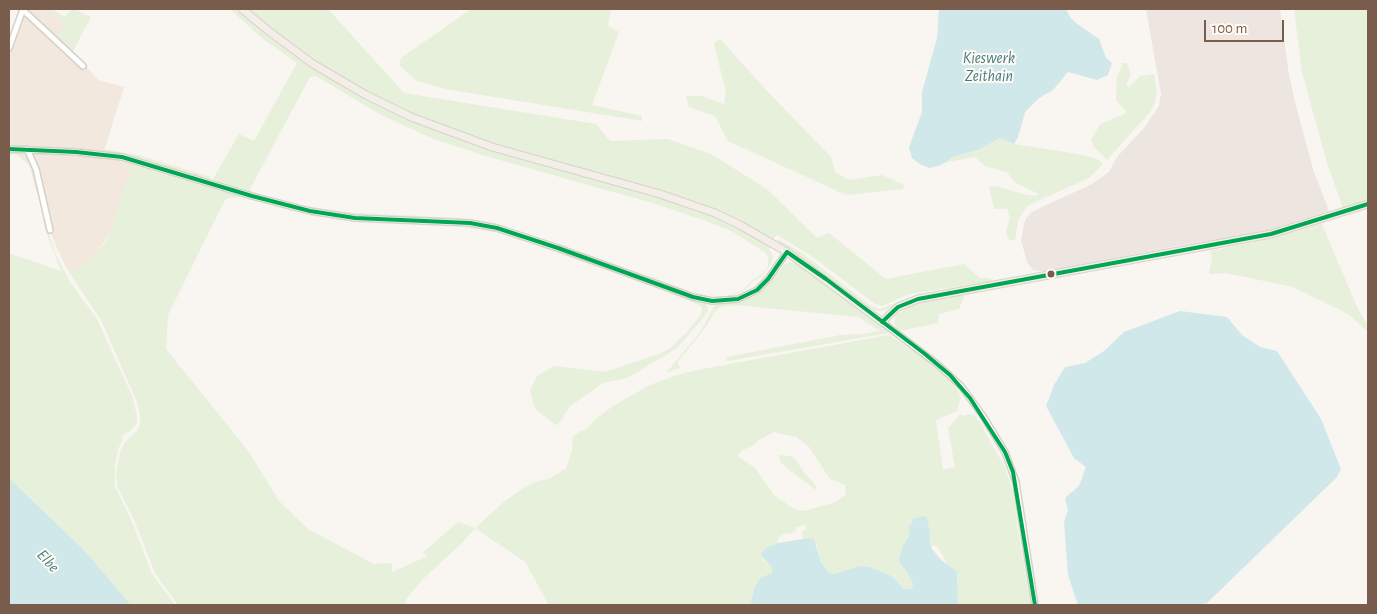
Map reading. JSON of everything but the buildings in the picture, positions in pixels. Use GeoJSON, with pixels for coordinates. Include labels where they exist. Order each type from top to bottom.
{"type":"FeatureCollection","features":[{"type":"Feature","properties":{"kind":"main road"},"geometry":{"type":"LineString","coordinates":[[242,9],[313,64],[359,92],[411,117],[492,147],[686,202],[740,224],[787,252],[882,322],[898,307],[918,299],[1271,234],[1368,204]]}},
{"type":"Feature","properties":{"kind":"street"},"geometry":{"type":"LineString","coordinates":[[9,48],[23,9],[83,66]]}},
{"type":"Feature","properties":{"kind":"street"},"geometry":{"type":"LineString","coordinates":[[9,149],[112,155],[310,211],[355,218],[470,223],[497,228],[693,297],[712,301],[738,299],[756,290],[768,279],[787,252]]}},
{"type":"Feature","properties":{"kind":"street"},"geometry":{"type":"LineString","coordinates":[[27,149],[36,169],[50,230]]}},
{"type":"Feature","properties":{"kind":"street"},"geometry":{"type":"LineString","coordinates":[[882,322],[937,364],[960,386],[983,416],[1005,452],[1016,482],[1035,605]]}},
{"type":"Feature","properties":{"kind":"shaded area"},"geometry":{"type":"Polygon","coordinates":[[[25,9],[49,9],[65,24],[57,40],[25,9]]]}},
{"type":"Feature","properties":{"kind":"shaded area"},"geometry":{"type":"Polygon","coordinates":[[[1146,9],[1280,9],[1289,75],[1296,106],[1313,169],[1329,211],[1260,233],[1182,245],[1044,272],[1033,270],[1027,262],[1021,240],[1026,218],[1032,212],[1092,184],[1109,172],[1117,157],[1144,128],[1159,106],[1161,94],[1146,9]]]}},
{"type":"Feature","properties":{"kind":"shaded area"},"geometry":{"type":"Polygon","coordinates":[[[21,13],[31,20],[83,70],[85,65],[98,80],[124,87],[104,151],[9,146],[9,53],[21,13]]]}},
{"type":"Feature","properties":{"kind":"shaded area"},"geometry":{"type":"Polygon","coordinates":[[[31,152],[102,156],[133,162],[111,232],[94,256],[79,269],[67,269],[56,246],[51,233],[36,163],[31,152]]]}},
{"type":"Feature","properties":{"kind":"green space"},"geometry":{"type":"Polygon","coordinates":[[[49,9],[66,16],[74,9],[91,17],[72,53],[57,40],[65,24],[49,9]]]}},
{"type":"Feature","properties":{"kind":"green space"},"geometry":{"type":"Polygon","coordinates":[[[230,9],[238,9],[267,33],[320,71],[383,107],[461,140],[526,160],[659,196],[712,215],[770,246],[769,249],[773,256],[771,264],[761,277],[753,281],[744,291],[728,296],[728,298],[708,298],[498,226],[451,219],[340,213],[310,209],[273,200],[213,181],[239,134],[254,141],[297,63],[263,39],[230,9]],[[316,76],[310,77],[250,189],[252,192],[293,204],[340,212],[460,218],[498,224],[695,293],[713,297],[724,297],[743,290],[750,282],[763,273],[768,266],[766,253],[733,232],[711,223],[659,205],[489,157],[434,139],[381,115],[316,76]]]}},
{"type":"Feature","properties":{"kind":"green space"},"geometry":{"type":"Polygon","coordinates":[[[246,9],[328,9],[404,93],[596,124],[610,141],[668,139],[713,155],[768,190],[817,238],[829,233],[886,279],[964,264],[980,278],[989,278],[994,281],[909,294],[882,306],[875,304],[813,257],[777,235],[774,239],[732,218],[661,191],[527,155],[463,135],[386,103],[314,62],[246,9]]]}},
{"type":"Feature","properties":{"kind":"green space"},"geometry":{"type":"Polygon","coordinates":[[[471,9],[611,9],[608,26],[619,32],[592,105],[642,116],[642,121],[445,89],[417,81],[399,65],[401,58],[471,9]]]}},
{"type":"Feature","properties":{"kind":"green space"},"geometry":{"type":"Polygon","coordinates":[[[1294,9],[1368,9],[1368,201],[1343,208],[1327,163],[1302,72],[1294,9]]]}},
{"type":"Feature","properties":{"kind":"green space"},"geometry":{"type":"Polygon","coordinates":[[[721,40],[831,157],[835,172],[849,180],[882,175],[904,185],[903,189],[846,195],[728,141],[715,116],[689,107],[686,96],[701,96],[724,104],[726,92],[714,44],[716,41],[721,40]]]}},
{"type":"Feature","properties":{"kind":"green space"},"geometry":{"type":"Polygon","coordinates":[[[1123,63],[1127,63],[1131,75],[1126,84],[1129,87],[1140,76],[1154,74],[1157,93],[1150,112],[1107,160],[1094,147],[1091,140],[1100,124],[1127,113],[1116,100],[1117,77],[1123,63]]]}},
{"type":"Feature","properties":{"kind":"green space"},"geometry":{"type":"Polygon","coordinates":[[[1000,138],[1014,144],[1084,155],[1099,160],[1103,164],[1089,178],[1026,208],[1018,220],[1015,241],[1008,239],[1006,231],[1010,218],[1007,209],[994,209],[989,187],[995,186],[1027,195],[1036,196],[1039,194],[1014,182],[1007,172],[985,166],[975,157],[947,162],[952,157],[978,150],[1000,138]]]}},
{"type":"Feature","properties":{"kind":"green space"},"geometry":{"type":"Polygon","coordinates":[[[104,149],[138,155],[211,177],[210,181],[137,158],[104,151],[104,149]]]}},
{"type":"Feature","properties":{"kind":"green space"},"geometry":{"type":"Polygon","coordinates":[[[9,151],[21,151],[30,160],[35,171],[47,228],[56,255],[70,282],[97,319],[132,396],[137,423],[122,436],[123,439],[118,449],[115,465],[115,486],[133,524],[152,574],[175,605],[131,605],[86,552],[9,478],[9,253],[61,271],[45,229],[30,168],[17,155],[9,155],[9,151]]]}},
{"type":"Feature","properties":{"kind":"green space"},"geometry":{"type":"Polygon","coordinates":[[[133,162],[251,199],[309,213],[354,220],[469,225],[497,231],[557,250],[707,305],[708,311],[676,349],[627,378],[603,383],[569,407],[559,424],[556,425],[535,409],[530,390],[537,376],[554,366],[605,372],[659,354],[670,348],[687,332],[701,315],[701,306],[625,276],[496,232],[451,225],[373,222],[330,218],[292,211],[240,197],[228,198],[225,200],[168,315],[166,349],[249,452],[279,501],[308,529],[374,564],[392,563],[392,572],[428,556],[422,553],[458,522],[475,528],[462,543],[424,578],[406,599],[406,605],[178,605],[155,573],[135,522],[117,486],[116,473],[120,453],[125,442],[137,431],[140,425],[137,402],[102,322],[67,269],[79,269],[94,256],[111,232],[133,162]]]}},
{"type":"Feature","properties":{"kind":"green space"},"geometry":{"type":"Polygon","coordinates":[[[1321,222],[1357,307],[1368,326],[1368,332],[1348,314],[1293,287],[1226,273],[1209,274],[1212,257],[1210,251],[1259,241],[1321,222]]]}},
{"type":"Feature","properties":{"kind":"green space"},"geometry":{"type":"Polygon","coordinates":[[[778,239],[802,253],[871,306],[880,309],[908,298],[943,293],[909,299],[886,310],[876,311],[777,241],[778,239]]]}},
{"type":"Feature","properties":{"kind":"green space"},"geometry":{"type":"Polygon","coordinates":[[[789,262],[796,263],[823,282],[889,333],[727,361],[727,357],[840,335],[880,331],[858,317],[736,305],[720,307],[715,311],[706,327],[677,363],[681,368],[667,372],[700,332],[715,305],[740,301],[754,296],[789,262]]]}},
{"type":"Feature","properties":{"kind":"green space"},"geometry":{"type":"Polygon","coordinates":[[[965,294],[959,309],[939,314],[938,323],[900,331],[894,322],[896,316],[908,306],[965,294]]]}},
{"type":"Feature","properties":{"kind":"green space"},"geometry":{"type":"Polygon","coordinates":[[[889,335],[921,356],[958,390],[961,398],[957,411],[936,420],[943,470],[955,467],[948,428],[960,414],[962,416],[969,414],[975,416],[1005,467],[1014,494],[1031,605],[958,605],[956,588],[958,576],[954,569],[947,564],[940,550],[936,546],[931,545],[927,518],[912,523],[908,527],[910,534],[903,546],[900,563],[913,585],[908,590],[904,589],[892,576],[870,567],[860,566],[834,574],[828,572],[821,563],[817,546],[809,538],[803,539],[802,532],[807,529],[806,525],[796,527],[796,531],[793,533],[782,534],[777,540],[779,544],[766,548],[763,559],[772,568],[772,573],[750,605],[549,605],[525,562],[475,528],[505,501],[522,489],[535,482],[551,478],[566,468],[572,450],[573,436],[587,429],[593,421],[613,406],[650,385],[680,374],[889,335]],[[774,432],[741,451],[738,455],[754,467],[775,496],[796,510],[804,511],[833,503],[846,495],[845,485],[830,479],[809,447],[796,437],[774,432]]]}},
{"type":"Feature","properties":{"kind":"green space"},"geometry":{"type":"Polygon","coordinates":[[[779,455],[790,456],[796,460],[805,474],[814,483],[817,488],[816,490],[789,470],[780,461],[779,455]]]}},
{"type":"Feature","properties":{"kind":"water","name":"Kieswerk Zeithain"},"geometry":{"type":"Polygon","coordinates":[[[939,9],[1066,9],[1076,23],[1099,39],[1106,58],[1112,63],[1108,75],[1097,80],[1068,72],[1053,90],[1039,98],[1025,112],[1018,137],[1014,144],[1000,138],[978,150],[952,157],[947,162],[929,168],[912,158],[909,147],[922,112],[922,92],[937,38],[939,9]]]}},
{"type":"Feature","properties":{"kind":"water"},"geometry":{"type":"Polygon","coordinates":[[[1180,311],[1227,317],[1242,335],[1260,347],[1277,351],[1321,419],[1341,469],[1336,478],[1207,603],[1197,605],[1078,605],[1068,575],[1064,522],[1068,510],[1065,498],[1079,486],[1086,467],[1074,458],[1046,406],[1054,385],[1065,367],[1085,363],[1104,351],[1124,332],[1180,311]]]}},
{"type":"Feature","properties":{"kind":"water","name":"Elbe"},"geometry":{"type":"Polygon","coordinates":[[[9,478],[86,552],[131,605],[9,604],[9,478]]]}},
{"type":"Feature","properties":{"kind":"water"},"geometry":{"type":"Polygon","coordinates":[[[923,516],[927,518],[932,549],[941,560],[957,572],[958,605],[750,605],[755,587],[760,578],[772,573],[772,568],[761,555],[763,551],[779,543],[809,538],[814,539],[821,563],[828,572],[834,574],[860,566],[870,567],[892,576],[904,589],[911,589],[913,585],[899,559],[903,546],[910,534],[908,527],[913,519],[923,516]]]}},
{"type":"Feature","properties":{"kind":"transit line"},"geometry":{"type":"LineString","coordinates":[[9,149],[76,152],[122,157],[252,196],[310,211],[355,218],[470,223],[497,228],[693,297],[712,301],[738,299],[757,290],[768,279],[787,252]]}},
{"type":"Feature","properties":{"kind":"transit line"},"geometry":{"type":"LineString","coordinates":[[882,322],[898,307],[918,299],[1271,234],[1368,204]]}},
{"type":"Feature","properties":{"kind":"transit line"},"geometry":{"type":"LineString","coordinates":[[787,252],[925,354],[950,375],[970,398],[1005,452],[1013,472],[1035,605]]}}]}
